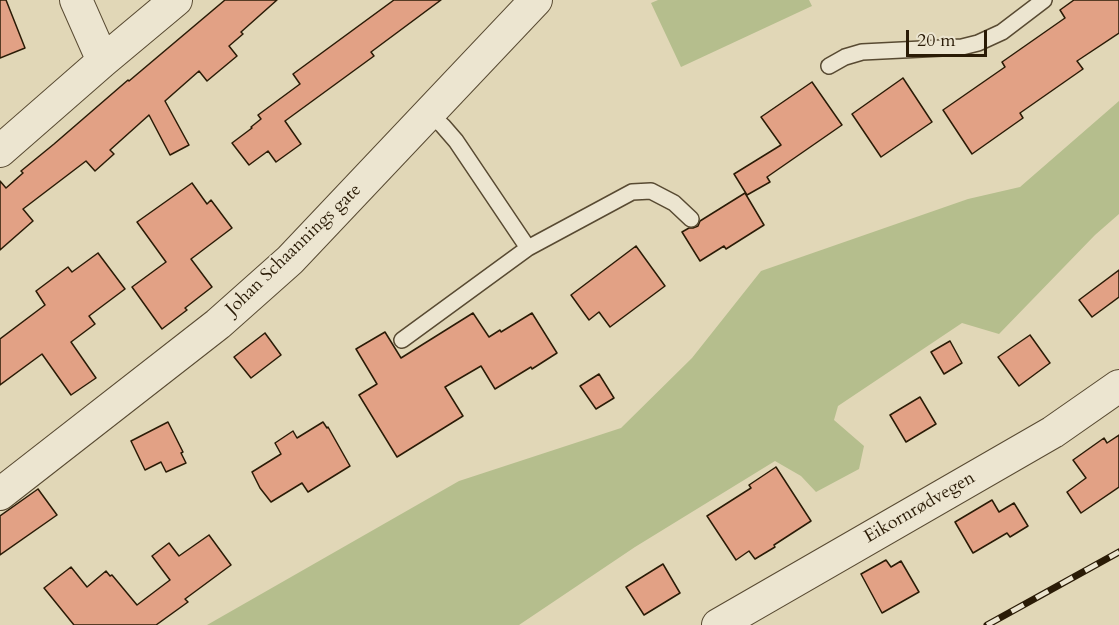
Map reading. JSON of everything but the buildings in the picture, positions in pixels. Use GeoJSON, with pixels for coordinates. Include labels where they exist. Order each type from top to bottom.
{"type":"FeatureCollection","features":[{"type":"Feature","properties":{"kind":"street"},"geometry":{"type":"LineString","coordinates":[[76,0],[103,60]]}},
{"type":"Feature","properties":{"kind":"street"},"geometry":{"type":"LineString","coordinates":[[0,151],[103,60],[176,0]]}},
{"type":"Feature","properties":{"kind":"street","name":"Johan Schaannings gate"},"geometry":{"type":"LineString","coordinates":[[0,494],[163,368],[226,317],[290,260],[536,0]]}},
{"type":"Feature","properties":{"kind":"street","name":"Eikornrødvegen"},"geometry":{"type":"LineString","coordinates":[[718,625],[1053,432],[1119,386]]}},
{"type":"Feature","properties":{"kind":"lane"},"geometry":{"type":"LineString","coordinates":[[830,66],[845,57],[862,52],[962,47],[978,43],[1002,32],[1035,3]]}},
{"type":"Feature","properties":{"kind":"lane"},"geometry":{"type":"LineString","coordinates":[[429,113],[456,141],[528,248]]}},
{"type":"Feature","properties":{"kind":"lane"},"geometry":{"type":"LineString","coordinates":[[402,340],[528,248],[632,192],[651,192],[658,195],[674,203],[691,219]]}},
{"type":"Feature","properties":{"kind":"green space"},"geometry":{"type":"Polygon","coordinates":[[[658,0],[809,0],[812,6],[681,67],[651,3],[658,0]]]}},
{"type":"Feature","properties":{"kind":"green space"},"geometry":{"type":"Polygon","coordinates":[[[1119,101],[1119,214],[1095,235],[999,334],[962,323],[838,406],[834,420],[864,446],[859,469],[816,492],[801,476],[775,461],[635,547],[519,625],[207,625],[459,481],[621,428],[692,358],[761,271],[968,199],[1020,187],[1119,101]]]}},
{"type":"Feature","properties":{"kind":"railway"},"geometry":{"type":"LineString","coordinates":[[987,625],[1119,552]]}}]}
